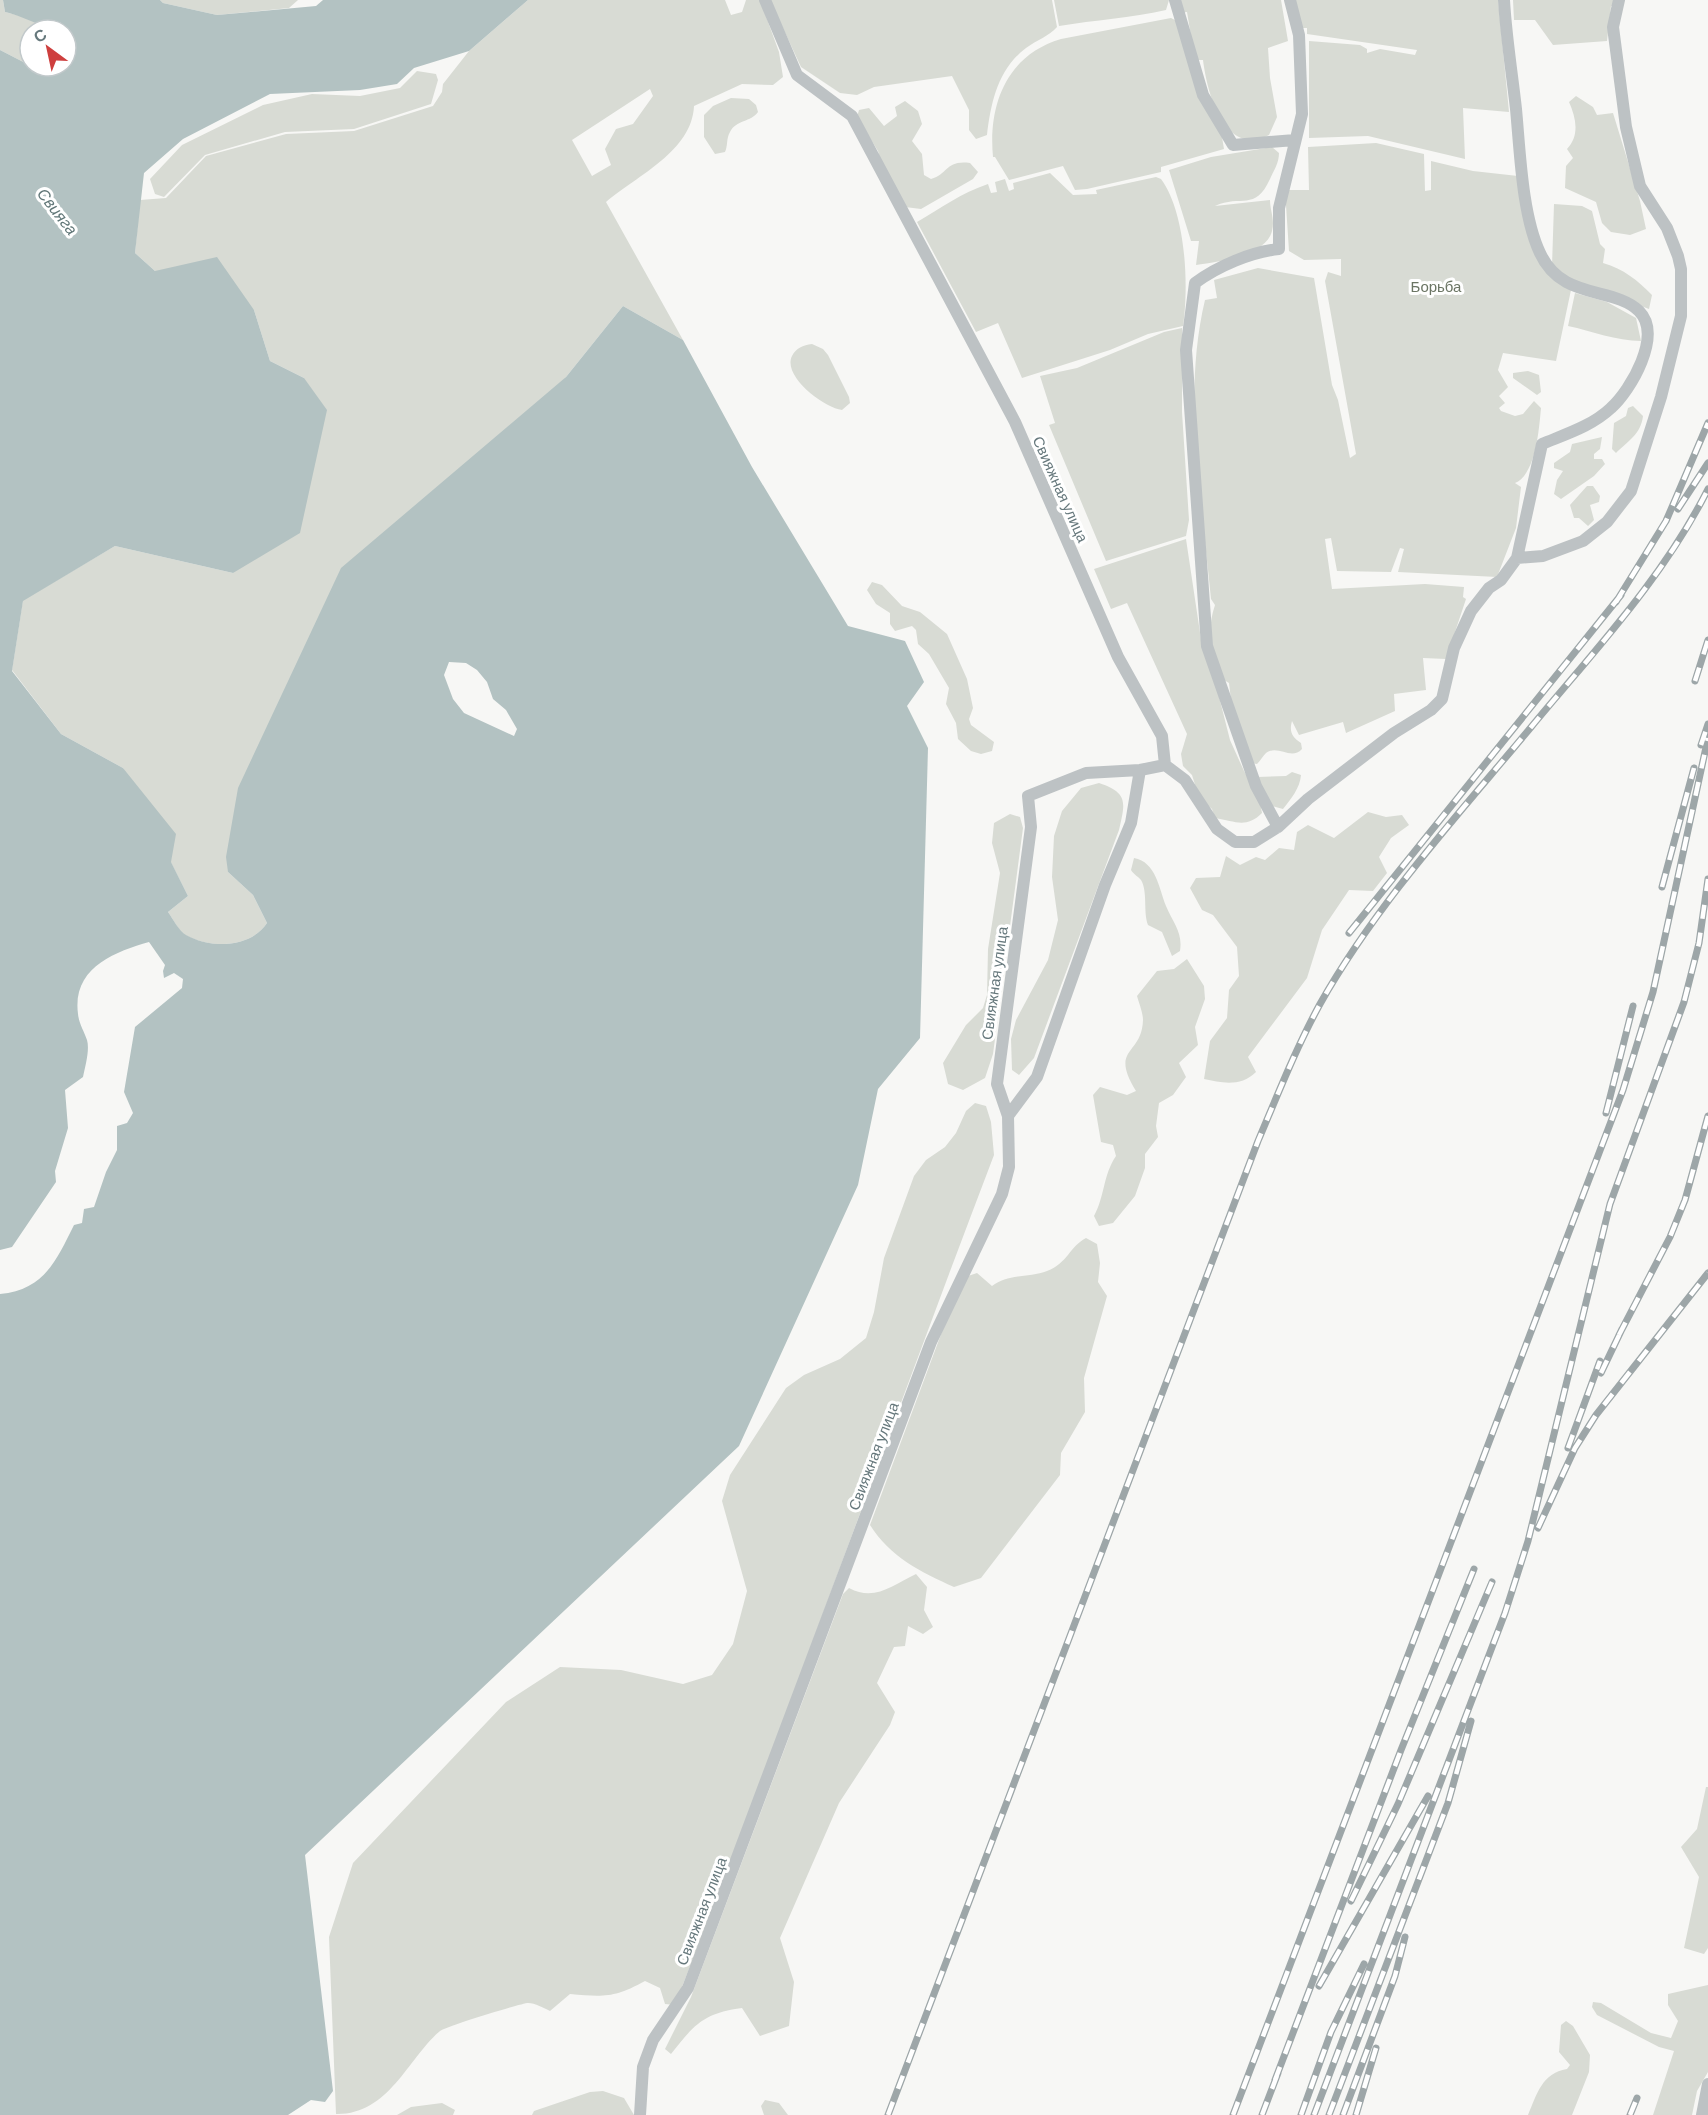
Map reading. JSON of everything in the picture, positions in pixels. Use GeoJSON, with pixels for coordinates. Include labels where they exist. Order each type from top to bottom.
{"type":"FeatureCollection","features":[{"type":"Feature","properties":{"kind":"street","name":"Свияжная улица"},"geometry":{"type":"LineString","coordinates":[[640,2115],[643,2067],[650,2049],[688,1988],[931,1342],[1002,1194],[1009,1167],[1008,1116],[997,1084],[1031,827],[1028,796],[1086,773],[1140,771],[1166,765],[1162,736],[1118,657],[1016,422],[852,116],[797,75],[765,0]]}},
{"type":"Feature","properties":{"kind":"street"},"geometry":{"type":"LineString","coordinates":[[1175,0],[1203,95],[1233,145],[1294,140]]}},
{"type":"Feature","properties":{"kind":"street"},"geometry":{"type":"LineString","coordinates":[[1278,828],[1256,786],[1240,745],[1225,694],[1207,646],[1186,350],[1195,284],[1206,274],[1227,265],[1266,251],[1279,249],[1279,208],[1302,114],[1299,34],[1290,0]]}},
{"type":"Feature","properties":{"kind":"street"},"geometry":{"type":"LineString","coordinates":[[1166,765],[1185,780],[1217,829],[1235,842],[1254,842],[1278,828],[1308,799],[1394,733],[1431,710],[1442,699],[1454,648],[1470,611],[1489,588],[1501,580],[1517,558],[1542,444],[1584,427],[1611,408],[1640,367],[1647,347],[1648,332],[1643,317],[1637,309],[1573,285],[1552,271],[1539,252],[1523,179],[1504,0]]}},
{"type":"Feature","properties":{"kind":"street"},"geometry":{"type":"LineString","coordinates":[[1517,558],[1543,556],[1583,541],[1607,522],[1631,490],[1661,397],[1681,316],[1681,268],[1678,256],[1667,228],[1640,186],[1626,127],[1613,27],[1619,0]]}},
{"type":"Feature","properties":{"kind":"street"},"geometry":{"type":"LineString","coordinates":[[1008,1116],[1037,1077],[1061,1003],[1082,954],[1105,885],[1131,823],[1140,771]]}},
{"type":"Feature","properties":{"kind":"street"},"geometry":{"type":"LineString","coordinates":[[1702,2115],[1708,2084]]}},
{"type":"Feature","properties":{"kind":"green space"},"geometry":{"type":"Polygon","coordinates":[[[0,0],[3,0],[5,12],[27,18],[18,18],[18,59],[0,50],[0,0]]]}},
{"type":"Feature","properties":{"kind":"green space"},"geometry":{"type":"Polygon","coordinates":[[[160,0],[298,0],[289,8],[217,15],[163,3],[160,0]]]}},
{"type":"Feature","properties":{"kind":"green space"},"geometry":{"type":"Polygon","coordinates":[[[528,0],[725,0],[731,15],[742,12],[746,0],[760,0],[779,52],[783,77],[773,85],[742,84],[694,106],[691,122],[674,149],[606,202],[683,340],[623,306],[566,377],[228,872],[253,895],[267,923],[251,937],[229,944],[195,940],[178,928],[168,912],[188,896],[123,768],[61,734],[12,670],[23,600],[115,546],[233,573],[304,378],[270,361],[254,310],[155,271],[135,253],[140,200],[166,198],[206,156],[286,134],[354,131],[433,106],[442,92],[443,84],[469,51],[528,0]],[[650,89],[572,140],[592,176],[611,165],[605,149],[616,129],[633,124],[653,96],[650,89]]]}},
{"type":"Feature","properties":{"kind":"green space"},"geometry":{"type":"Polygon","coordinates":[[[770,0],[1052,0],[1057,27],[1016,56],[1002,76],[991,110],[987,135],[976,139],[969,130],[969,110],[952,76],[874,87],[857,95],[840,93],[801,67],[770,0]]]}},
{"type":"Feature","properties":{"kind":"green space"},"geometry":{"type":"Polygon","coordinates":[[[1054,0],[1169,0],[1166,10],[1059,26],[1054,0]]]}},
{"type":"Feature","properties":{"kind":"green space"},"geometry":{"type":"Polygon","coordinates":[[[1178,0],[1281,0],[1288,41],[1268,48],[1270,78],[1277,117],[1269,135],[1253,140],[1240,137],[1229,130],[1214,104],[1203,60],[1195,60],[1187,12],[1180,13],[1178,0]]]}},
{"type":"Feature","properties":{"kind":"green space"},"geometry":{"type":"Polygon","coordinates":[[[1293,0],[1498,0],[1509,112],[1463,108],[1465,159],[1368,136],[1309,138],[1309,41],[1360,45],[1367,49],[1367,53],[1380,49],[1415,55],[1417,50],[1307,34],[1307,28],[1300,28],[1293,0]]]}},
{"type":"Feature","properties":{"kind":"green space"},"geometry":{"type":"Polygon","coordinates":[[[1513,0],[1616,0],[1614,6],[1611,6],[1607,41],[1553,45],[1535,20],[1514,20],[1513,0]]]}},
{"type":"Feature","properties":{"kind":"green space"},"geometry":{"type":"Polygon","coordinates":[[[1171,18],[1177,21],[1222,137],[1224,149],[1161,167],[1161,172],[1087,189],[1075,190],[1063,166],[1009,180],[993,157],[992,137],[998,101],[1014,69],[1042,46],[1061,39],[1171,18]]]}},
{"type":"Feature","properties":{"kind":"green space"},"geometry":{"type":"Polygon","coordinates":[[[417,71],[436,74],[438,80],[431,104],[354,129],[285,132],[205,155],[164,197],[155,194],[150,179],[182,145],[263,105],[312,94],[360,96],[400,88],[417,71]]]}},
{"type":"Feature","properties":{"kind":"green space"},"geometry":{"type":"Polygon","coordinates":[[[1576,96],[1593,107],[1597,115],[1613,113],[1640,201],[1646,229],[1630,235],[1611,232],[1602,223],[1596,202],[1565,188],[1566,166],[1573,158],[1567,149],[1574,138],[1576,126],[1569,102],[1576,96]]]}},
{"type":"Feature","properties":{"kind":"green space"},"geometry":{"type":"Polygon","coordinates":[[[731,98],[749,99],[756,105],[758,112],[752,118],[733,128],[725,152],[715,154],[704,137],[704,115],[713,106],[731,98]]]}},
{"type":"Feature","properties":{"kind":"green space"},"geometry":{"type":"Polygon","coordinates":[[[905,101],[918,111],[922,124],[912,141],[922,154],[924,175],[931,179],[937,177],[951,165],[962,163],[970,163],[978,172],[973,179],[921,209],[905,207],[883,169],[878,151],[857,117],[859,110],[869,108],[884,126],[897,116],[895,107],[905,101]]]}},
{"type":"Feature","properties":{"kind":"green space","name":"Борьба"},"geometry":{"type":"Polygon","coordinates":[[[1376,143],[1424,154],[1425,191],[1431,190],[1431,161],[1473,171],[1518,176],[1526,226],[1535,254],[1555,279],[1571,290],[1556,361],[1503,353],[1498,370],[1508,387],[1499,396],[1505,403],[1499,408],[1501,411],[1515,416],[1523,414],[1534,401],[1541,408],[1532,461],[1522,478],[1515,483],[1521,487],[1516,528],[1497,577],[1398,572],[1404,549],[1400,548],[1391,572],[1337,571],[1331,538],[1325,539],[1332,589],[1425,584],[1464,587],[1463,597],[1466,599],[1446,659],[1423,658],[1426,690],[1394,694],[1395,711],[1346,733],[1343,722],[1299,735],[1292,721],[1292,734],[1301,743],[1302,749],[1293,753],[1271,751],[1266,753],[1257,764],[1251,763],[1231,700],[1229,683],[1224,680],[1220,670],[1211,634],[1215,605],[1211,599],[1194,411],[1198,336],[1205,300],[1217,298],[1214,280],[1258,268],[1314,278],[1332,385],[1338,400],[1350,458],[1356,454],[1325,281],[1328,272],[1341,276],[1341,259],[1304,260],[1289,251],[1285,190],[1309,190],[1308,147],[1376,143]]]}},
{"type":"Feature","properties":{"kind":"green space"},"geometry":{"type":"Polygon","coordinates":[[[1272,147],[1279,153],[1278,160],[1270,179],[1259,195],[1253,199],[1232,201],[1215,206],[1270,200],[1273,227],[1268,240],[1251,252],[1240,256],[1196,265],[1199,241],[1191,241],[1169,170],[1211,157],[1272,147]]]}},
{"type":"Feature","properties":{"kind":"green space"},"geometry":{"type":"Polygon","coordinates":[[[1050,173],[1073,195],[1097,194],[1096,190],[1156,177],[1161,179],[1176,211],[1184,250],[1186,291],[1183,326],[1148,334],[1110,350],[1022,378],[998,323],[976,332],[917,222],[960,196],[988,184],[991,193],[997,192],[995,182],[1005,179],[1009,191],[1014,189],[1013,183],[1050,173]]]}},
{"type":"Feature","properties":{"kind":"green space"},"geometry":{"type":"Polygon","coordinates":[[[1554,204],[1582,206],[1592,211],[1600,244],[1605,249],[1603,263],[1630,276],[1652,295],[1649,309],[1568,278],[1552,266],[1554,204]]]}},
{"type":"Feature","properties":{"kind":"green space"},"geometry":{"type":"Polygon","coordinates":[[[1575,293],[1607,302],[1636,318],[1641,341],[1613,338],[1568,326],[1575,293]]]}},
{"type":"Feature","properties":{"kind":"green space"},"geometry":{"type":"Polygon","coordinates":[[[1182,328],[1182,412],[1189,520],[1186,536],[1106,561],[1049,425],[1055,423],[1040,376],[1077,368],[1164,332],[1182,328]]]}},
{"type":"Feature","properties":{"kind":"green space"},"geometry":{"type":"Polygon","coordinates":[[[812,344],[823,349],[828,355],[849,397],[850,403],[842,410],[825,404],[807,390],[793,373],[792,356],[800,347],[812,344]]]}},
{"type":"Feature","properties":{"kind":"green space"},"geometry":{"type":"Polygon","coordinates":[[[1528,371],[1539,375],[1541,392],[1537,395],[1513,378],[1513,373],[1528,371]]]}},
{"type":"Feature","properties":{"kind":"green space"},"geometry":{"type":"Polygon","coordinates":[[[1633,406],[1643,416],[1640,428],[1616,453],[1612,449],[1614,423],[1626,416],[1628,408],[1633,406]]]}},
{"type":"Feature","properties":{"kind":"green space"},"geometry":{"type":"Polygon","coordinates":[[[1602,437],[1600,449],[1594,454],[1594,459],[1602,459],[1605,464],[1594,476],[1561,499],[1554,494],[1557,480],[1563,471],[1554,468],[1554,463],[1570,452],[1572,444],[1602,437]]]}},
{"type":"Feature","properties":{"kind":"green space"},"geometry":{"type":"Polygon","coordinates":[[[1587,486],[1593,486],[1600,496],[1599,502],[1590,505],[1594,520],[1588,526],[1579,518],[1574,518],[1570,505],[1587,486]]]}},
{"type":"Feature","properties":{"kind":"green space"},"geometry":{"type":"Polygon","coordinates":[[[1186,539],[1202,646],[1213,673],[1230,740],[1259,797],[1262,813],[1251,821],[1234,822],[1215,818],[1212,809],[1197,791],[1192,775],[1183,766],[1181,754],[1187,734],[1127,603],[1111,609],[1094,569],[1186,539]]]}},
{"type":"Feature","properties":{"kind":"green space"},"geometry":{"type":"Polygon","coordinates":[[[872,582],[882,585],[902,606],[920,612],[947,634],[967,679],[973,708],[969,719],[971,725],[994,742],[992,751],[981,754],[971,751],[958,739],[956,723],[946,704],[949,688],[929,654],[918,644],[916,630],[912,626],[895,631],[890,624],[890,613],[876,604],[867,590],[872,582]]]}},
{"type":"Feature","properties":{"kind":"green space"},"geometry":{"type":"Polygon","coordinates":[[[1292,772],[1301,775],[1295,793],[1283,809],[1272,806],[1257,777],[1286,776],[1292,772]]]}},
{"type":"Feature","properties":{"kind":"green space"},"geometry":{"type":"Polygon","coordinates":[[[1099,783],[1120,795],[1123,813],[1119,830],[1034,1058],[1019,1075],[1012,1070],[1011,1039],[1016,1020],[1048,960],[1058,920],[1052,877],[1054,836],[1062,811],[1081,788],[1099,783]]]}},
{"type":"Feature","properties":{"kind":"green space"},"geometry":{"type":"Polygon","coordinates":[[[1368,812],[1386,817],[1402,815],[1409,825],[1391,838],[1379,857],[1387,873],[1373,891],[1349,890],[1322,930],[1307,978],[1248,1057],[1256,1072],[1238,1082],[1204,1079],[1210,1041],[1227,1018],[1229,990],[1239,976],[1237,947],[1213,915],[1202,910],[1190,888],[1196,878],[1220,877],[1226,856],[1240,865],[1256,857],[1265,860],[1279,848],[1294,850],[1297,832],[1308,825],[1334,838],[1368,812]]]}},
{"type":"Feature","properties":{"kind":"green space"},"geometry":{"type":"Polygon","coordinates":[[[1010,814],[1020,817],[1023,828],[993,1054],[985,1078],[963,1090],[948,1084],[943,1063],[966,1025],[983,1008],[987,995],[988,949],[1000,873],[992,843],[994,823],[1010,814]]]}},
{"type":"Feature","properties":{"kind":"green space"},"geometry":{"type":"Polygon","coordinates":[[[1134,858],[1141,860],[1152,870],[1177,928],[1181,944],[1180,951],[1172,956],[1162,932],[1148,925],[1143,885],[1131,870],[1134,858]]]}},
{"type":"Feature","properties":{"kind":"green space"},"geometry":{"type":"Polygon","coordinates":[[[1187,959],[1204,986],[1205,999],[1195,1027],[1198,1045],[1179,1063],[1186,1077],[1173,1095],[1159,1103],[1156,1126],[1158,1137],[1145,1154],[1145,1168],[1135,1196],[1113,1223],[1099,1226],[1094,1216],[1116,1156],[1113,1145],[1101,1142],[1093,1095],[1100,1087],[1127,1095],[1136,1091],[1129,1077],[1126,1059],[1141,1032],[1143,1017],[1137,996],[1157,971],[1174,969],[1187,959]]]}},
{"type":"Feature","properties":{"kind":"green space"},"geometry":{"type":"Polygon","coordinates":[[[975,1103],[986,1106],[991,1122],[994,1155],[675,2005],[665,2004],[660,1988],[645,1981],[625,1991],[609,1995],[570,1994],[550,2011],[528,2003],[468,2020],[440,2031],[396,2083],[370,2105],[354,2112],[336,2114],[329,1937],[353,1863],[506,1702],[560,1667],[621,1670],[683,1684],[712,1675],[733,1644],[747,1591],[722,1501],[730,1475],[786,1388],[804,1375],[840,1359],[866,1338],[874,1312],[884,1258],[914,1176],[926,1160],[945,1147],[956,1133],[966,1111],[975,1103]]]}},
{"type":"Feature","properties":{"kind":"green space"},"geometry":{"type":"Polygon","coordinates":[[[1086,1238],[1097,1244],[1100,1263],[1098,1282],[1107,1296],[1084,1378],[1085,1412],[1061,1453],[1060,1475],[981,1578],[954,1587],[918,1569],[897,1555],[870,1525],[962,1278],[977,1273],[992,1286],[1012,1277],[1047,1271],[1060,1264],[1086,1238]]]}},
{"type":"Feature","properties":{"kind":"green space"},"geometry":{"type":"Polygon","coordinates":[[[916,1574],[927,1587],[924,1610],[933,1627],[923,1634],[908,1626],[905,1646],[894,1647],[877,1683],[895,1712],[890,1725],[839,1803],[780,1938],[794,1982],[789,2026],[760,2036],[742,2008],[729,2010],[708,2017],[693,2028],[671,2054],[665,2049],[691,1997],[843,1594],[849,1588],[858,1592],[875,1593],[916,1574]]]}},
{"type":"Feature","properties":{"kind":"green space"},"geometry":{"type":"Polygon","coordinates":[[[1706,1787],[1708,1787],[1708,1948],[1704,1954],[1684,1948],[1699,1877],[1681,1847],[1697,1829],[1706,1787]]]}},
{"type":"Feature","properties":{"kind":"green space"},"geometry":{"type":"Polygon","coordinates":[[[1708,1985],[1708,2072],[1697,2091],[1692,2115],[1653,2115],[1674,2051],[1659,2047],[1597,2015],[1592,2007],[1593,2002],[1601,2003],[1651,2033],[1671,2038],[1678,2021],[1668,2005],[1668,1994],[1708,1985]]]}},
{"type":"Feature","properties":{"kind":"green space"},"geometry":{"type":"Polygon","coordinates":[[[1566,2021],[1573,2026],[1590,2055],[1589,2072],[1572,2115],[1528,2115],[1546,2080],[1559,2071],[1567,2069],[1570,2065],[1559,2052],[1561,2025],[1566,2021]]]}},
{"type":"Feature","properties":{"kind":"green space"},"geometry":{"type":"Polygon","coordinates":[[[603,2091],[624,2098],[634,2115],[532,2115],[534,2111],[590,2092],[603,2091]]]}},
{"type":"Feature","properties":{"kind":"green space"},"geometry":{"type":"Polygon","coordinates":[[[765,2100],[779,2103],[788,2115],[764,2115],[761,2106],[765,2100]]]}},
{"type":"Feature","properties":{"kind":"green space"},"geometry":{"type":"Polygon","coordinates":[[[442,2103],[455,2110],[453,2115],[397,2115],[411,2107],[442,2103]]]}},
{"type":"Feature","properties":{"kind":"water","name":"Свияга"},"geometry":{"type":"Polygon","coordinates":[[[3,0],[160,0],[163,3],[217,15],[316,6],[323,0],[528,0],[469,51],[414,68],[397,84],[360,90],[270,94],[183,139],[144,173],[135,253],[155,271],[217,257],[254,310],[270,361],[304,378],[327,410],[300,533],[233,573],[115,546],[23,601],[12,671],[61,734],[123,768],[176,834],[171,862],[188,896],[168,912],[183,933],[207,943],[230,944],[251,937],[267,923],[253,895],[228,872],[226,857],[238,788],[341,568],[566,377],[623,306],[683,340],[752,467],[848,626],[905,641],[924,682],[907,706],[928,748],[920,1038],[878,1089],[858,1185],[739,1446],[305,1855],[333,2091],[325,2102],[311,2100],[288,2115],[0,2115],[0,1294],[28,1287],[47,1272],[74,1225],[82,1223],[84,1209],[94,1207],[106,1172],[117,1150],[117,1126],[127,1123],[133,1113],[124,1092],[135,1027],[182,988],[183,979],[174,973],[164,978],[165,965],[149,942],[110,957],[98,964],[89,974],[78,998],[80,1024],[88,1044],[87,1058],[83,1077],[65,1090],[68,1128],[55,1171],[56,1182],[12,1247],[0,1250],[0,50],[18,59],[18,78],[78,78],[78,18],[24,18],[5,12],[3,0]],[[449,662],[444,675],[453,699],[464,713],[514,736],[517,729],[506,710],[493,699],[487,682],[477,670],[466,663],[449,662]]]}},
{"type":"Feature","properties":{"kind":"railway"},"geometry":{"type":"LineString","coordinates":[[1616,602],[1666,521],[1708,423]]}},
{"type":"Feature","properties":{"kind":"railway"},"geometry":{"type":"LineString","coordinates":[[1678,509],[1708,463]]}},
{"type":"Feature","properties":{"kind":"railway"},"geometry":{"type":"LineString","coordinates":[[888,2115],[1258,1141],[1311,1021],[1342,967],[1367,930],[1420,860],[1650,583],[1708,489]]}},
{"type":"Feature","properties":{"kind":"railway"},"geometry":{"type":"LineString","coordinates":[[1349,933],[1621,595]]}},
{"type":"Feature","properties":{"kind":"railway"},"geometry":{"type":"LineString","coordinates":[[1695,681],[1708,640]]}},
{"type":"Feature","properties":{"kind":"railway"},"geometry":{"type":"LineString","coordinates":[[1701,745],[1708,724]]}},
{"type":"Feature","properties":{"kind":"railway"},"geometry":{"type":"LineString","coordinates":[[1233,2115],[1623,1090],[1653,992],[1708,738]]}},
{"type":"Feature","properties":{"kind":"railway"},"geometry":{"type":"LineString","coordinates":[[1662,887],[1694,768]]}},
{"type":"Feature","properties":{"kind":"railway"},"geometry":{"type":"LineString","coordinates":[[1314,2115],[1505,1613],[1528,1541],[1610,1204],[1684,1002],[1699,943],[1708,879]]}},
{"type":"Feature","properties":{"kind":"railway"},"geometry":{"type":"LineString","coordinates":[[1606,1113],[1633,1006]]}},
{"type":"Feature","properties":{"kind":"railway"},"geometry":{"type":"LineString","coordinates":[[1619,1335],[1670,1237],[1685,1200],[1708,1116]]}},
{"type":"Feature","properties":{"kind":"railway"},"geometry":{"type":"LineString","coordinates":[[1538,1528],[1575,1448],[1596,1415],[1708,1273]]}},
{"type":"Feature","properties":{"kind":"railway"},"geometry":{"type":"LineString","coordinates":[[1601,1373],[1622,1329]]}},
{"type":"Feature","properties":{"kind":"railway"},"geometry":{"type":"LineString","coordinates":[[1568,1448],[1600,1361]]}},
{"type":"Feature","properties":{"kind":"railway"},"geometry":{"type":"LineString","coordinates":[[1275,2080],[1401,1750],[1474,1569]]}},
{"type":"Feature","properties":{"kind":"railway"},"geometry":{"type":"LineString","coordinates":[[1351,1901],[1398,1804],[1492,1582]]}},
{"type":"Feature","properties":{"kind":"railway"},"geometry":{"type":"LineString","coordinates":[[1329,2115],[1448,1803],[1471,1721]]}},
{"type":"Feature","properties":{"kind":"railway"},"geometry":{"type":"LineString","coordinates":[[1319,1986],[1428,1796]]}},
{"type":"Feature","properties":{"kind":"railway"},"geometry":{"type":"LineString","coordinates":[[1343,2115],[1395,1976],[1405,1937]]}},
{"type":"Feature","properties":{"kind":"railway"},"geometry":{"type":"LineString","coordinates":[[1301,2115],[1331,2032],[1364,1964]]}},
{"type":"Feature","properties":{"kind":"railway"},"geometry":{"type":"LineString","coordinates":[[1356,2115],[1376,2048]]}},
{"type":"Feature","properties":{"kind":"railway"},"geometry":{"type":"LineString","coordinates":[[1262,2115],[1278,2073]]}},
{"type":"Feature","properties":{"kind":"railway"},"geometry":{"type":"LineString","coordinates":[[1630,2115],[1637,2098]]}}]}
